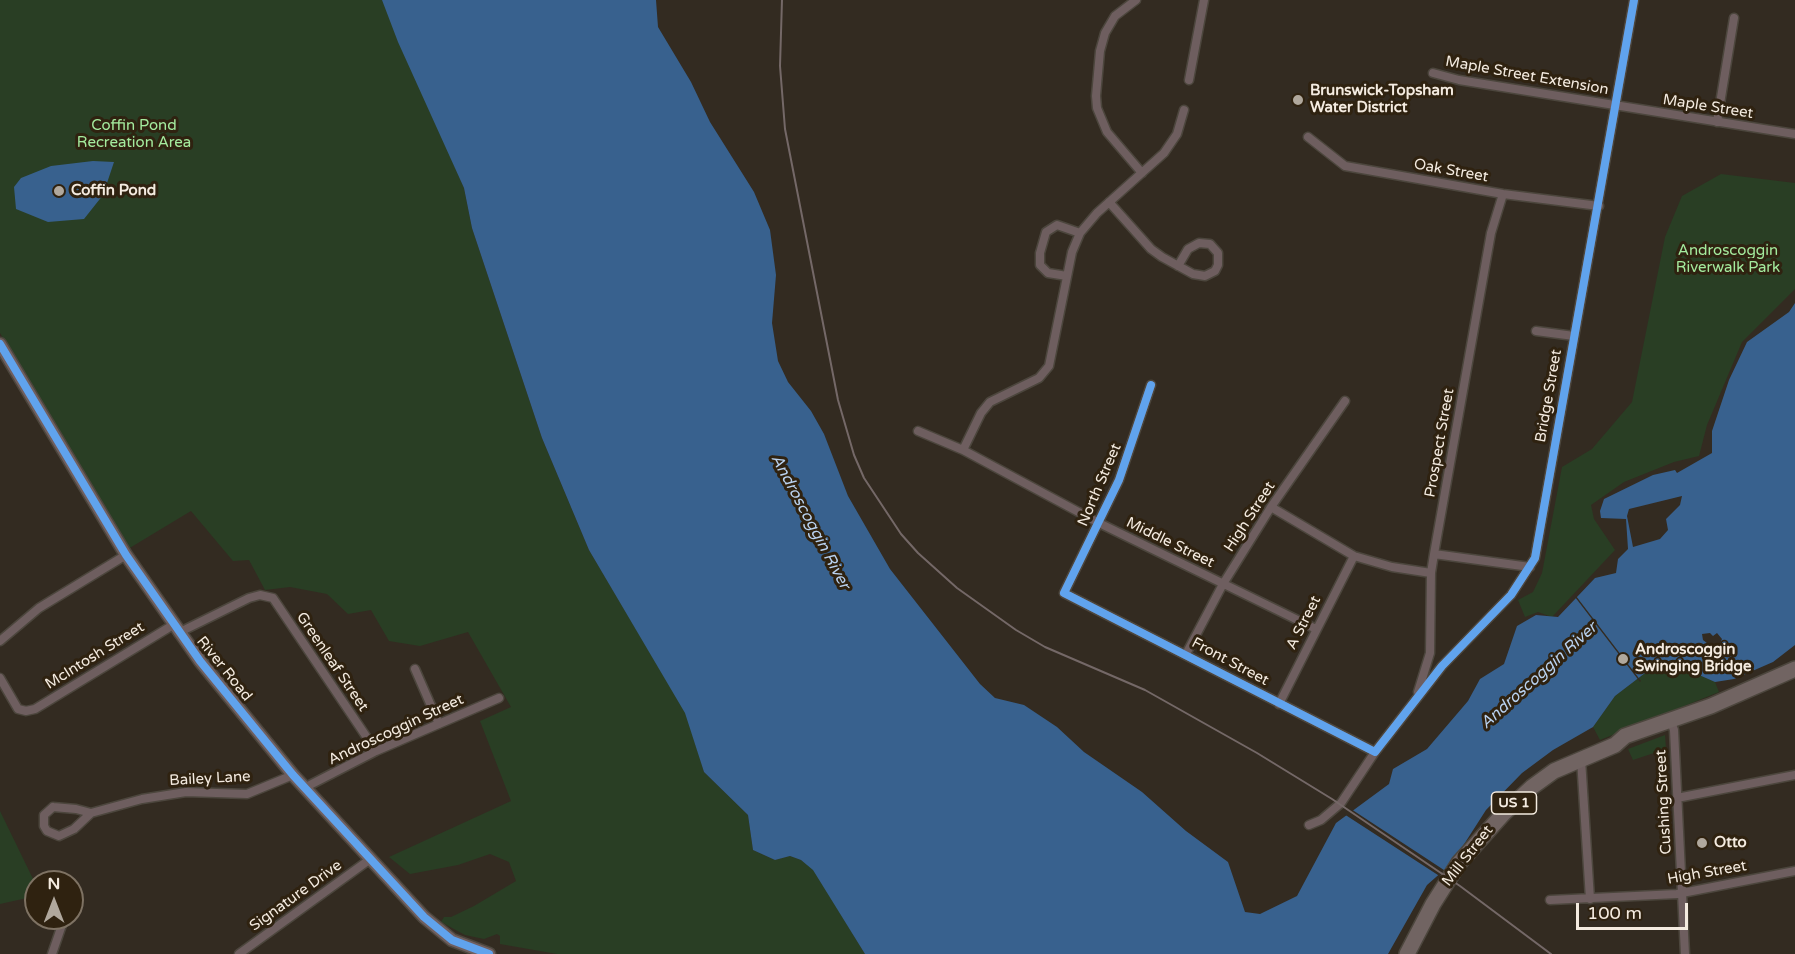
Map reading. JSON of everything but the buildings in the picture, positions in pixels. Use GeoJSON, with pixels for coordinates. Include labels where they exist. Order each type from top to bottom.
{"type":"FeatureCollection","features":[{"type":"Feature","properties":{"kind":"highway","name":"Mill Street"},"geometry":{"type":"LineString","coordinates":[[1407,954],[1433,904],[1459,863],[1532,787],[1554,771],[1615,745],[1625,736],[1655,724],[1669,722],[1795,669]]}},
{"type":"Feature","properties":{"kind":"street"},"geometry":{"type":"LineString","coordinates":[[1136,0],[1115,16],[1105,33],[1100,51],[1096,96],[1097,108],[1107,132],[1142,173]]}},
{"type":"Feature","properties":{"kind":"street"},"geometry":{"type":"LineString","coordinates":[[1189,80],[1204,0]]}},
{"type":"Feature","properties":{"kind":"street","name":"Bridge Street"},"geometry":{"type":"LineString","coordinates":[[1309,825],[1322,819],[1341,803],[1378,748],[1417,697],[1449,658],[1511,595],[1534,558],[1599,206],[1634,0]]}},
{"type":"Feature","properties":{"kind":"street"},"geometry":{"type":"LineString","coordinates":[[1716,122],[1734,18]]}},
{"type":"Feature","properties":{"kind":"street","name":"Maple Street Extension"},"geometry":{"type":"LineString","coordinates":[[1433,73],[1459,80],[1616,106]]}},
{"type":"Feature","properties":{"kind":"street","name":"Maple Street"},"geometry":{"type":"LineString","coordinates":[[1616,106],[1795,134]]}},
{"type":"Feature","properties":{"kind":"street"},"geometry":{"type":"LineString","coordinates":[[963,450],[985,406],[996,398],[1039,378],[1049,366],[1056,343],[1067,276],[1080,233],[1109,202],[1164,153],[1177,134],[1184,110]]}},
{"type":"Feature","properties":{"kind":"street","name":"Oak Street"},"geometry":{"type":"LineString","coordinates":[[1308,136],[1345,166],[1503,194],[1599,206]]}},
{"type":"Feature","properties":{"kind":"street","name":"Prospect Street"},"geometry":{"type":"LineString","coordinates":[[1417,697],[1426,667],[1431,637],[1431,573],[1434,554],[1491,233],[1503,194]]}},
{"type":"Feature","properties":{"kind":"street"},"geometry":{"type":"LineString","coordinates":[[1109,202],[1150,249],[1178,266],[1193,274],[1205,276],[1218,265],[1218,253],[1210,244],[1199,243],[1188,249],[1178,266]]}},
{"type":"Feature","properties":{"kind":"street"},"geometry":{"type":"LineString","coordinates":[[1067,276],[1048,273],[1040,265],[1046,232],[1057,225],[1080,233]]}},
{"type":"Feature","properties":{"kind":"street"},"geometry":{"type":"LineString","coordinates":[[1536,331],[1574,336]]}},
{"type":"Feature","properties":{"kind":"street","name":"River Road"},"geometry":{"type":"LineString","coordinates":[[0,344],[126,555],[176,629],[293,775],[369,860],[445,935],[461,945],[489,954]]}},
{"type":"Feature","properties":{"kind":"street","name":"North Street"},"geometry":{"type":"LineString","coordinates":[[1064,593],[1122,472],[1151,385]]}},
{"type":"Feature","properties":{"kind":"street","name":"High Street"},"geometry":{"type":"LineString","coordinates":[[1186,654],[1223,584],[1271,507],[1345,401]]}},
{"type":"Feature","properties":{"kind":"street","name":"Middle Street"},"geometry":{"type":"LineString","coordinates":[[918,431],[963,450],[1099,523],[1316,629]]}},
{"type":"Feature","properties":{"kind":"street"},"geometry":{"type":"LineString","coordinates":[[1271,507],[1354,556],[1392,567],[1431,573]]}},
{"type":"Feature","properties":{"kind":"street"},"geometry":{"type":"LineString","coordinates":[[1434,554],[1530,567]]}},
{"type":"Feature","properties":{"kind":"street"},"geometry":{"type":"LineString","coordinates":[[0,641],[3,635],[39,608],[126,555]]}},
{"type":"Feature","properties":{"kind":"street","name":"A Street"},"geometry":{"type":"LineString","coordinates":[[1280,704],[1354,556]]}},
{"type":"Feature","properties":{"kind":"street","name":"Front Street"},"geometry":{"type":"LineString","coordinates":[[1064,593],[1280,704],[1378,748]]}},
{"type":"Feature","properties":{"kind":"street","name":"McIntosh Street"},"geometry":{"type":"LineString","coordinates":[[0,678],[18,709],[32,710],[176,629],[260,595]]}},
{"type":"Feature","properties":{"kind":"street","name":"Greenleaf Street"},"geometry":{"type":"LineString","coordinates":[[260,595],[273,598],[376,751]]}},
{"type":"Feature","properties":{"kind":"street"},"geometry":{"type":"LineString","coordinates":[[415,669],[440,723]]}},
{"type":"Feature","properties":{"kind":"street","name":"Androscoggin Street"},"geometry":{"type":"LineString","coordinates":[[304,788],[376,751],[499,698]]}},
{"type":"Feature","properties":{"kind":"street","name":"Cushing Street"},"geometry":{"type":"LineString","coordinates":[[1669,722],[1677,798],[1685,954]]}},
{"type":"Feature","properties":{"kind":"street"},"geometry":{"type":"LineString","coordinates":[[1581,759],[1590,899]]}},
{"type":"Feature","properties":{"kind":"street","name":"Bailey Lane"},"geometry":{"type":"LineString","coordinates":[[92,813],[53,807],[44,815],[44,826],[52,835],[66,834],[92,813],[142,799],[186,792],[248,794],[293,775]]}},
{"type":"Feature","properties":{"kind":"street"},"geometry":{"type":"LineString","coordinates":[[1677,798],[1795,775]]}},
{"type":"Feature","properties":{"kind":"street","name":"Signature Drive"},"geometry":{"type":"LineString","coordinates":[[239,954],[369,860]]}},
{"type":"Feature","properties":{"kind":"street","name":"High Street"},"geometry":{"type":"LineString","coordinates":[[1550,900],[1682,892],[1795,871]]}},
{"type":"Feature","properties":{"kind":"street"},"geometry":{"type":"LineString","coordinates":[[52,954],[60,930]]}},
{"type":"Feature","properties":{"kind":"green space","name":"Coffin Pond Recreation Area"},"geometry":{"type":"Polygon","coordinates":[[[0,0],[384,0],[464,188],[472,228],[542,438],[589,550],[686,713],[704,772],[748,815],[753,850],[775,860],[790,856],[801,860],[814,870],[865,954],[557,954],[500,944],[500,936],[497,934],[484,939],[465,935],[441,922],[444,917],[451,917],[474,906],[516,881],[509,862],[490,854],[458,865],[410,874],[389,857],[511,801],[480,721],[511,707],[468,632],[420,646],[389,641],[371,610],[348,614],[327,594],[290,587],[265,590],[249,560],[233,561],[191,511],[128,549],[0,333],[0,0]]]}},
{"type":"Feature","properties":{"kind":"green space","name":"Androscoggin Riverwalk Park"},"geometry":{"type":"Polygon","coordinates":[[[1721,174],[1795,183],[1795,289],[1742,342],[1707,425],[1699,456],[1674,462],[1624,482],[1591,505],[1594,519],[1615,550],[1552,617],[1538,612],[1525,617],[1518,600],[1533,592],[1542,573],[1562,467],[1592,449],[1632,402],[1665,237],[1682,196],[1721,174]]]}},
{"type":"Feature","properties":{"kind":"green space"},"geometry":{"type":"Polygon","coordinates":[[[1667,661],[1715,682],[1719,692],[1600,740],[1593,727],[1615,696],[1649,670],[1667,661]]]}},
{"type":"Feature","properties":{"kind":"green space"},"geometry":{"type":"Polygon","coordinates":[[[1665,735],[1666,749],[1633,760],[1628,749],[1665,735]]]}},
{"type":"Feature","properties":{"kind":"green space"},"geometry":{"type":"Polygon","coordinates":[[[0,811],[29,870],[24,870],[24,899],[0,904],[0,811]]]}},
{"type":"Feature","properties":{"kind":"water","name":"Androscoggin River"},"geometry":{"type":"Polygon","coordinates":[[[382,0],[656,0],[658,27],[691,82],[710,122],[754,192],[770,230],[776,275],[772,323],[778,361],[788,382],[811,411],[824,434],[848,496],[890,569],[980,684],[995,698],[1024,705],[1057,727],[1084,752],[1142,792],[1186,831],[1228,862],[1245,912],[1260,914],[1297,896],[1336,823],[1389,784],[1393,769],[1427,749],[1468,701],[1480,679],[1504,664],[1517,626],[1536,615],[1558,617],[1595,578],[1616,573],[1618,559],[1628,549],[1626,519],[1601,518],[1600,511],[1604,499],[1653,475],[1675,470],[1677,473],[1712,453],[1712,431],[1729,380],[1747,342],[1789,312],[1795,303],[1795,645],[1773,662],[1734,679],[1715,682],[1667,661],[1649,670],[1615,696],[1593,727],[1553,750],[1522,773],[1486,810],[1452,863],[1427,885],[1388,954],[865,954],[813,870],[801,860],[790,856],[775,860],[753,850],[748,815],[704,772],[685,713],[589,550],[542,438],[472,228],[464,188],[398,42],[382,0]],[[1682,496],[1629,509],[1627,516],[1633,547],[1660,539],[1668,530],[1666,519],[1680,505],[1682,496]],[[1710,633],[1702,634],[1703,640],[1712,647],[1719,647],[1722,639],[1717,633],[1713,636],[1710,633]]]}},
{"type":"Feature","properties":{"kind":"water","name":"Coffin Pond"},"geometry":{"type":"Polygon","coordinates":[[[93,161],[114,162],[103,195],[84,219],[48,222],[16,209],[14,187],[21,178],[51,166],[93,161]]]}},
{"type":"Feature","properties":{"kind":"pier"},"geometry":{"type":"Polygon","coordinates":[[[1575,597],[1641,681],[1640,682],[1575,597]]]}},
{"type":"Feature","properties":{"kind":"pier"},"geometry":{"type":"Polygon","coordinates":[[[1351,809],[1447,872],[1441,877],[1344,814],[1351,809]]]}},
{"type":"Feature","properties":{"kind":"railway"},"geometry":{"type":"LineString","coordinates":[[782,0],[780,66],[785,129],[838,400],[854,455],[864,478],[901,534],[918,553],[957,588],[1016,630],[1045,647],[1145,690],[1257,753],[1332,799],[1460,886],[1551,954]]}},
{"type":"Feature","properties":{"kind":"cycle path"},"geometry":{"type":"LineString","coordinates":[[1151,385],[1119,480],[1064,593],[1375,752],[1442,666],[1511,595],[1535,558],[1634,0]]}},
{"type":"Feature","properties":{"kind":"cycle path"},"geometry":{"type":"LineString","coordinates":[[0,344],[126,555],[200,661],[293,775],[424,917],[452,940],[489,954]]}},
{"type":"Feature","properties":{"kind":"place","name":"Brunswick-Topsham Water District"},"geometry":{"type":"Point","coordinates":[1298,100]}},
{"type":"Feature","properties":{"kind":"place","name":"Coffin Pond"},"geometry":{"type":"Point","coordinates":[59,191]}},
{"type":"Feature","properties":{"kind":"place","name":"Androscoggin Swinging Bridge"},"geometry":{"type":"Point","coordinates":[1623,659]}},
{"type":"Feature","properties":{"kind":"place","name":"Otto"},"geometry":{"type":"Point","coordinates":[1702,843]}}]}
